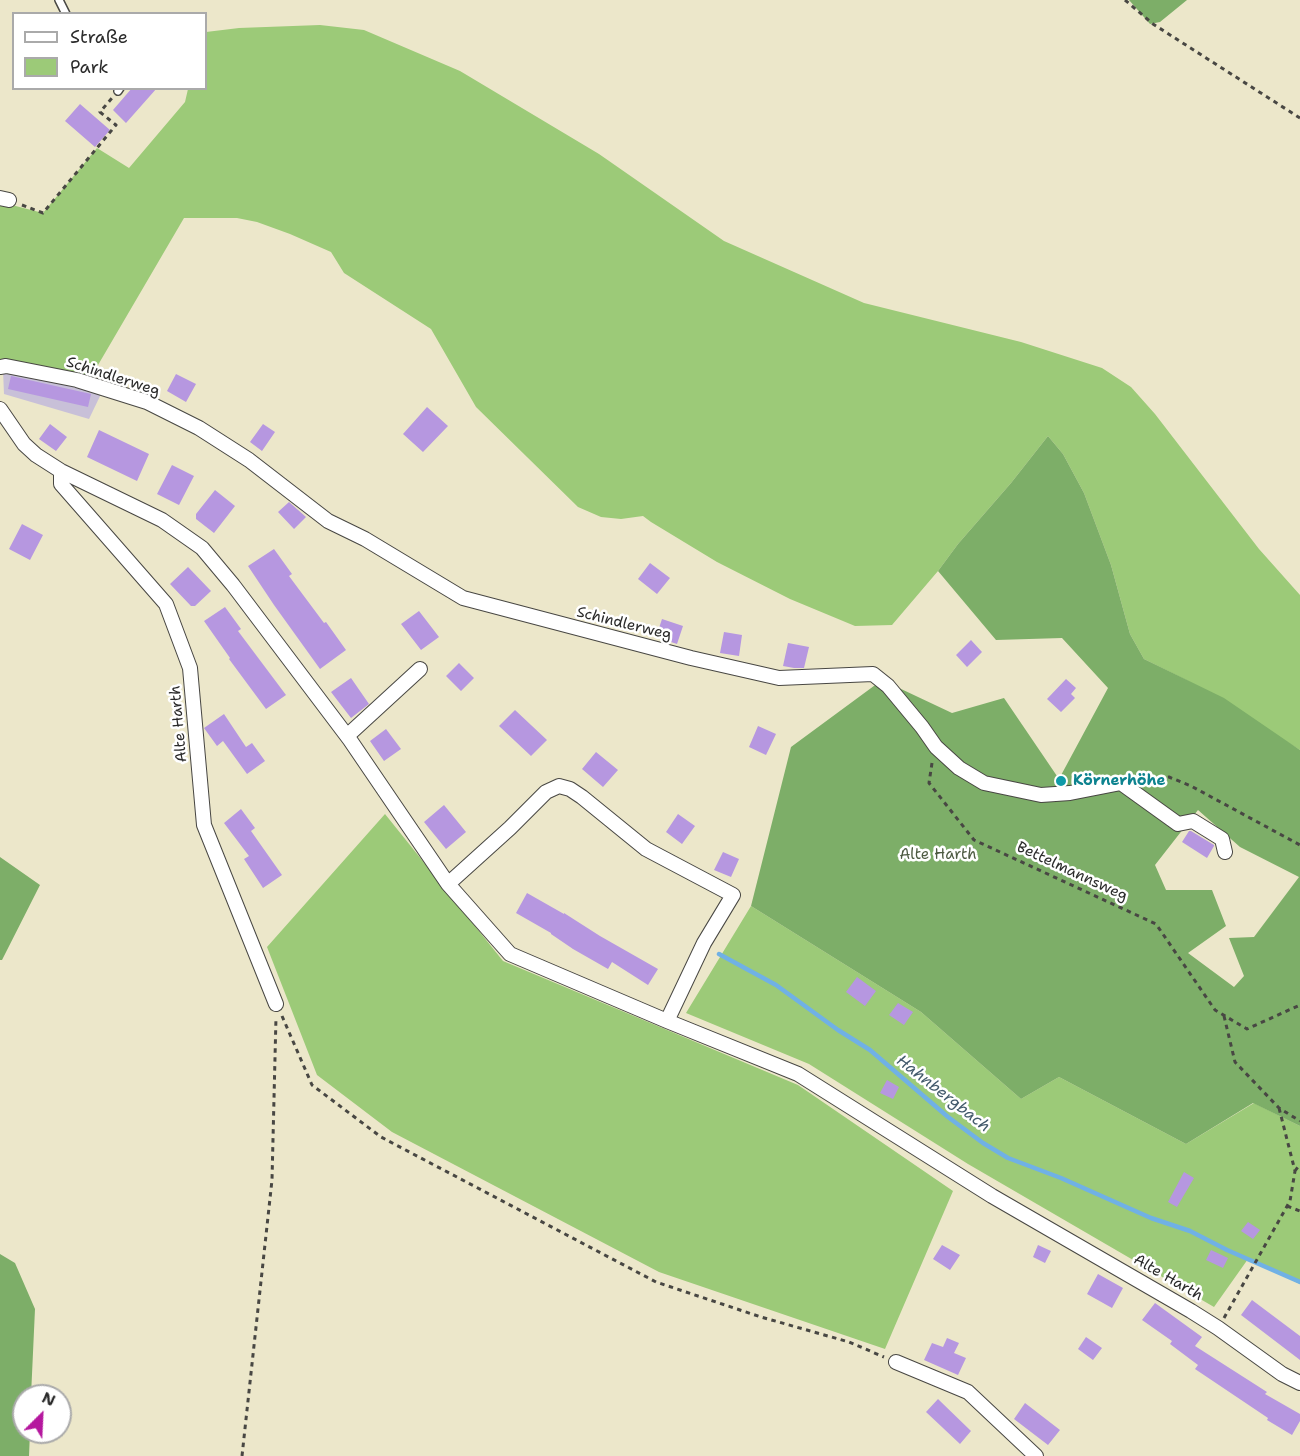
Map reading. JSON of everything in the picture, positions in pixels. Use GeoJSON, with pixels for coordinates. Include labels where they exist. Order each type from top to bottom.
{"type":"FeatureCollection","features":[{"type":"Feature","properties":{"kind":"street","name":"Schindlerweg"},"geometry":{"type":"LineString","coordinates":[[0,367],[6,366],[77,380],[147,402],[199,428],[249,460],[327,520],[366,539],[463,598],[691,658],[779,678],[873,674],[888,686],[936,747],[958,768],[984,783],[1041,795],[1070,793],[1121,783]]}},
{"type":"Feature","properties":{"kind":"street","name":"Alte Harth"},"geometry":{"type":"LineString","coordinates":[[0,409],[24,444],[36,455],[61,471],[162,520],[202,548],[233,585],[347,736],[448,884],[510,954],[798,1074],[992,1196],[1218,1328],[1282,1374],[1300,1383]]}},
{"type":"Feature","properties":{"kind":"street","name":"Alte Harth"},"geometry":{"type":"LineString","coordinates":[[61,471],[62,484],[166,604],[190,668],[204,825],[276,1004]]}},
{"type":"Feature","properties":{"kind":"street"},"geometry":{"type":"LineString","coordinates":[[347,736],[420,669]]}},
{"type":"Feature","properties":{"kind":"street"},"geometry":{"type":"LineString","coordinates":[[1121,783],[1178,824],[1193,821],[1222,838],[1225,852]]}},
{"type":"Feature","properties":{"kind":"street"},"geometry":{"type":"LineString","coordinates":[[448,884],[546,792],[559,786],[570,789],[646,849],[733,895],[704,943],[667,1021]]}},
{"type":"Feature","properties":{"kind":"street"},"geometry":{"type":"LineString","coordinates":[[896,1362],[968,1392],[1036,1456]]}},
{"type":"Feature","properties":{"kind":"path"},"geometry":{"type":"LineString","coordinates":[[1125,0],[1153,24],[1300,118]]}},
{"type":"Feature","properties":{"kind":"path"},"geometry":{"type":"LineString","coordinates":[[5,199],[43,213],[116,125],[100,112],[119,90]]}},
{"type":"Feature","properties":{"kind":"path","name":"Bettelmannsweg"},"geometry":{"type":"LineString","coordinates":[[936,747],[929,783],[974,840],[1156,924],[1215,1010],[1224,1016]]}},
{"type":"Feature","properties":{"kind":"path"},"geometry":{"type":"LineString","coordinates":[[1121,783],[1169,777],[1191,786],[1300,845]]}},
{"type":"Feature","properties":{"kind":"path"},"geometry":{"type":"LineString","coordinates":[[276,1004],[312,1085],[381,1137],[656,1282],[761,1317],[849,1342],[896,1362]]}},
{"type":"Feature","properties":{"kind":"path"},"geometry":{"type":"LineString","coordinates":[[242,1456],[272,1180],[276,1004]]}},
{"type":"Feature","properties":{"kind":"path"},"geometry":{"type":"LineString","coordinates":[[1224,1016],[1247,1029],[1300,1005]]}},
{"type":"Feature","properties":{"kind":"path"},"geometry":{"type":"LineString","coordinates":[[1224,1016],[1236,1062],[1279,1108],[1300,1121]]}},
{"type":"Feature","properties":{"kind":"path"},"geometry":{"type":"LineString","coordinates":[[1218,1328],[1290,1201],[1295,1171],[1279,1108]]}},
{"type":"Feature","properties":{"kind":"path"},"geometry":{"type":"LineString","coordinates":[[1295,1171],[1300,1164]]}},
{"type":"Feature","properties":{"kind":"path"},"geometry":{"type":"LineString","coordinates":[[1287,1206],[1300,1211]]}},
{"type":"Feature","properties":{"kind":"shaded area"},"geometry":{"type":"Polygon","coordinates":[[[3,370],[101,394],[89,419],[4,394],[3,370]]]}},
{"type":"Feature","properties":{"kind":"green space"},"geometry":{"type":"Polygon","coordinates":[[[1129,0],[1187,0],[1160,22],[1150,24],[1129,0]]]}},
{"type":"Feature","properties":{"kind":"green space"},"geometry":{"type":"Polygon","coordinates":[[[320,25],[364,30],[460,71],[599,154],[724,241],[864,303],[1021,342],[1102,368],[1131,387],[1155,414],[1259,549],[1300,595],[1300,750],[1186,680],[1144,659],[1130,634],[1111,565],[1084,493],[1063,454],[1048,436],[892,625],[855,626],[790,599],[717,562],[643,516],[621,519],[601,517],[578,507],[476,407],[431,329],[344,273],[331,252],[257,222],[237,218],[184,218],[91,377],[0,359],[0,202],[43,213],[97,148],[129,168],[185,102],[188,90],[207,90],[207,32],[239,28],[320,25]]]}},
{"type":"Feature","properties":{"kind":"green space","name":"Alte Harth"},"geometry":{"type":"Polygon","coordinates":[[[1048,436],[1063,454],[1084,493],[1111,565],[1130,634],[1144,659],[1224,698],[1300,750],[1300,1126],[1253,1103],[1186,1144],[1059,1077],[1021,1099],[921,1012],[751,906],[791,747],[882,680],[952,713],[1004,698],[1059,779],[1108,688],[1062,638],[996,640],[938,571],[958,544],[1048,436]],[[1198,810],[1155,865],[1166,890],[1212,890],[1226,926],[1188,953],[1234,987],[1244,976],[1229,938],[1254,937],[1299,877],[1240,847],[1198,810]]]}},
{"type":"Feature","properties":{"kind":"green space"},"geometry":{"type":"Polygon","coordinates":[[[385,814],[503,961],[798,1085],[953,1191],[885,1349],[659,1272],[392,1132],[317,1075],[267,947],[385,814]]]}},
{"type":"Feature","properties":{"kind":"green space"},"geometry":{"type":"Polygon","coordinates":[[[0,857],[40,885],[2,960],[0,960],[0,857]]]}},
{"type":"Feature","properties":{"kind":"green space"},"geometry":{"type":"Polygon","coordinates":[[[751,906],[921,1012],[1021,1099],[1059,1077],[1186,1144],[1254,1103],[1300,1126],[1300,1284],[1248,1259],[1214,1307],[968,1164],[809,1064],[686,1013],[751,906]]]}},
{"type":"Feature","properties":{"kind":"green space"},"geometry":{"type":"Polygon","coordinates":[[[0,1254],[15,1263],[35,1309],[32,1384],[12,1384],[12,1444],[30,1444],[29,1456],[0,1456],[0,1254]]]}},
{"type":"Feature","properties":{"kind":"building"},"geometry":{"type":"Polygon","coordinates":[[[130,90],[155,90],[126,123],[113,110],[130,90]]]}},
{"type":"Feature","properties":{"kind":"building"},"geometry":{"type":"Polygon","coordinates":[[[80,104],[110,130],[95,147],[65,121],[80,104]]]}},
{"type":"Feature","properties":{"kind":"building"},"geometry":{"type":"Polygon","coordinates":[[[176,374],[196,384],[186,402],[167,391],[176,374]]]}},
{"type":"Feature","properties":{"kind":"building"},"geometry":{"type":"Polygon","coordinates":[[[11,376],[91,394],[88,407],[8,389],[11,376]]]}},
{"type":"Feature","properties":{"kind":"building"},"geometry":{"type":"Polygon","coordinates":[[[427,407],[448,426],[423,452],[403,434],[427,407]]]}},
{"type":"Feature","properties":{"kind":"building"},"geometry":{"type":"Polygon","coordinates":[[[50,424],[67,437],[56,451],[39,439],[50,424]]]}},
{"type":"Feature","properties":{"kind":"building"},"geometry":{"type":"Polygon","coordinates":[[[263,424],[275,432],[262,451],[250,442],[263,424]]]}},
{"type":"Feature","properties":{"kind":"building"},"geometry":{"type":"Polygon","coordinates":[[[99,430],[149,454],[137,481],[87,457],[99,430]]]}},
{"type":"Feature","properties":{"kind":"building"},"geometry":{"type":"Polygon","coordinates":[[[172,465],[194,476],[179,505],[157,494],[172,465]]]}},
{"type":"Feature","properties":{"kind":"building"},"geometry":{"type":"Polygon","coordinates":[[[215,490],[235,506],[214,533],[196,519],[196,514],[215,490]]]}},
{"type":"Feature","properties":{"kind":"building"},"geometry":{"type":"Polygon","coordinates":[[[289,502],[306,517],[294,529],[278,512],[289,502]]]}},
{"type":"Feature","properties":{"kind":"building"},"geometry":{"type":"Polygon","coordinates":[[[22,524],[43,535],[30,560],[9,549],[22,524]]]}},
{"type":"Feature","properties":{"kind":"building"},"geometry":{"type":"Polygon","coordinates":[[[274,549],[292,574],[289,576],[346,650],[320,669],[248,566],[274,549]]]}},
{"type":"Feature","properties":{"kind":"building"},"geometry":{"type":"Polygon","coordinates":[[[650,563],[670,578],[657,594],[638,579],[650,563]]]}},
{"type":"Feature","properties":{"kind":"building"},"geometry":{"type":"Polygon","coordinates":[[[188,567],[211,591],[195,606],[191,606],[170,584],[188,567]]]}},
{"type":"Feature","properties":{"kind":"building"},"geometry":{"type":"Polygon","coordinates":[[[225,607],[241,629],[238,631],[286,695],[266,709],[204,621],[225,607]]]}},
{"type":"Feature","properties":{"kind":"building"},"geometry":{"type":"Polygon","coordinates":[[[419,611],[439,637],[421,650],[401,624],[419,611]]]}},
{"type":"Feature","properties":{"kind":"building"},"geometry":{"type":"Polygon","coordinates":[[[662,619],[683,626],[677,644],[656,637],[662,619]]]}},
{"type":"Feature","properties":{"kind":"building"},"geometry":{"type":"Polygon","coordinates":[[[724,632],[742,635],[739,656],[720,653],[724,632]]]}},
{"type":"Feature","properties":{"kind":"building"},"geometry":{"type":"Polygon","coordinates":[[[971,640],[982,652],[967,667],[956,655],[971,640]]]}},
{"type":"Feature","properties":{"kind":"building"},"geometry":{"type":"Polygon","coordinates":[[[788,643],[809,647],[804,668],[783,666],[788,643]]]}},
{"type":"Feature","properties":{"kind":"building"},"geometry":{"type":"Polygon","coordinates":[[[459,663],[474,678],[461,691],[446,676],[459,663]]]}},
{"type":"Feature","properties":{"kind":"building"},"geometry":{"type":"Polygon","coordinates":[[[351,678],[369,704],[351,718],[331,692],[351,678]]]}},
{"type":"Feature","properties":{"kind":"building"},"geometry":{"type":"Polygon","coordinates":[[[1066,679],[1076,688],[1071,694],[1075,698],[1061,712],[1047,699],[1066,679]]]}},
{"type":"Feature","properties":{"kind":"building"},"geometry":{"type":"Polygon","coordinates":[[[515,710],[547,740],[531,756],[499,726],[515,710]]]}},
{"type":"Feature","properties":{"kind":"building"},"geometry":{"type":"Polygon","coordinates":[[[224,714],[246,747],[252,743],[265,761],[247,774],[223,741],[217,746],[204,728],[224,714]]]}},
{"type":"Feature","properties":{"kind":"building"},"geometry":{"type":"Polygon","coordinates":[[[758,726],[776,734],[766,755],[749,747],[758,726]]]}},
{"type":"Feature","properties":{"kind":"building"},"geometry":{"type":"Polygon","coordinates":[[[386,729],[401,749],[384,761],[370,741],[386,729]]]}},
{"type":"Feature","properties":{"kind":"building"},"geometry":{"type":"Polygon","coordinates":[[[596,752],[618,770],[603,787],[582,769],[596,752]]]}},
{"type":"Feature","properties":{"kind":"building"},"geometry":{"type":"Polygon","coordinates":[[[444,805],[466,832],[446,849],[424,822],[444,805]]]}},
{"type":"Feature","properties":{"kind":"building"},"geometry":{"type":"Polygon","coordinates":[[[241,809],[255,828],[251,831],[282,875],[263,888],[244,859],[249,856],[224,823],[241,809]]]}},
{"type":"Feature","properties":{"kind":"building"},"geometry":{"type":"Polygon","coordinates":[[[678,814],[695,826],[682,844],[666,832],[678,814]]]}},
{"type":"Feature","properties":{"kind":"building"},"geometry":{"type":"Polygon","coordinates":[[[1189,831],[1214,845],[1207,858],[1182,842],[1189,831]]]}},
{"type":"Feature","properties":{"kind":"building"},"geometry":{"type":"Polygon","coordinates":[[[723,852],[739,859],[731,877],[714,870],[723,852]]]}},
{"type":"Feature","properties":{"kind":"building"},"geometry":{"type":"Polygon","coordinates":[[[527,893],[658,969],[648,985],[612,962],[608,969],[516,913],[527,893]]]}},
{"type":"Feature","properties":{"kind":"building"},"geometry":{"type":"Polygon","coordinates":[[[857,977],[876,991],[865,1006],[846,992],[857,977]]]}},
{"type":"Feature","properties":{"kind":"building"},"geometry":{"type":"Polygon","coordinates":[[[898,1003],[913,1012],[904,1025],[889,1015],[898,1003]]]}},
{"type":"Feature","properties":{"kind":"building"},"geometry":{"type":"Polygon","coordinates":[[[887,1080],[899,1087],[893,1099],[880,1093],[887,1080]]]}},
{"type":"Feature","properties":{"kind":"building"},"geometry":{"type":"Polygon","coordinates":[[[1184,1172],[1194,1178],[1177,1207],[1168,1202],[1184,1172]]]}},
{"type":"Feature","properties":{"kind":"building"},"geometry":{"type":"Polygon","coordinates":[[[1248,1222],[1260,1230],[1253,1239],[1241,1231],[1248,1222]]]}},
{"type":"Feature","properties":{"kind":"building"},"geometry":{"type":"Polygon","coordinates":[[[942,1245],[960,1255],[950,1270],[933,1259],[942,1245]]]}},
{"type":"Feature","properties":{"kind":"building"},"geometry":{"type":"Polygon","coordinates":[[[1038,1245],[1051,1251],[1045,1263],[1033,1257],[1038,1245]]]}},
{"type":"Feature","properties":{"kind":"building"},"geometry":{"type":"Polygon","coordinates":[[[1211,1250],[1228,1258],[1223,1268],[1206,1260],[1211,1250]]]}},
{"type":"Feature","properties":{"kind":"building"},"geometry":{"type":"Polygon","coordinates":[[[1098,1274],[1123,1288],[1112,1308],[1087,1294],[1098,1274]]]}},
{"type":"Feature","properties":{"kind":"building"},"geometry":{"type":"Polygon","coordinates":[[[1252,1300],[1300,1336],[1300,1360],[1241,1315],[1252,1300]]]}},
{"type":"Feature","properties":{"kind":"building"},"geometry":{"type":"Polygon","coordinates":[[[1155,1303],[1202,1337],[1195,1346],[1267,1392],[1265,1394],[1300,1414],[1300,1421],[1292,1435],[1195,1369],[1198,1365],[1170,1344],[1172,1341],[1142,1320],[1155,1303]]]}},
{"type":"Feature","properties":{"kind":"building"},"geometry":{"type":"Polygon","coordinates":[[[1086,1337],[1102,1348],[1093,1360],[1078,1349],[1086,1337]]]}},
{"type":"Feature","properties":{"kind":"building"},"geometry":{"type":"Polygon","coordinates":[[[947,1338],[959,1343],[954,1353],[966,1358],[958,1375],[924,1360],[932,1343],[943,1347],[947,1338]]]}},
{"type":"Feature","properties":{"kind":"building"},"geometry":{"type":"Polygon","coordinates":[[[938,1399],[971,1431],[960,1444],[926,1412],[938,1399]]]}},
{"type":"Feature","properties":{"kind":"building"},"geometry":{"type":"Polygon","coordinates":[[[1025,1403],[1060,1430],[1048,1445],[1014,1419],[1025,1403]]]}},
{"type":"Feature","properties":{"kind":"waterway","name":"Hahnbergbach"},"geometry":{"type":"LineString","coordinates":[[719,954],[776,985],[870,1050],[948,1117],[1008,1158],[1061,1178],[1151,1218],[1190,1231],[1300,1282]]}},
{"type":"Feature","properties":{"kind":"place","name":"Körnerhöhe"},"geometry":{"type":"Point","coordinates":[1061,781]}}]}
